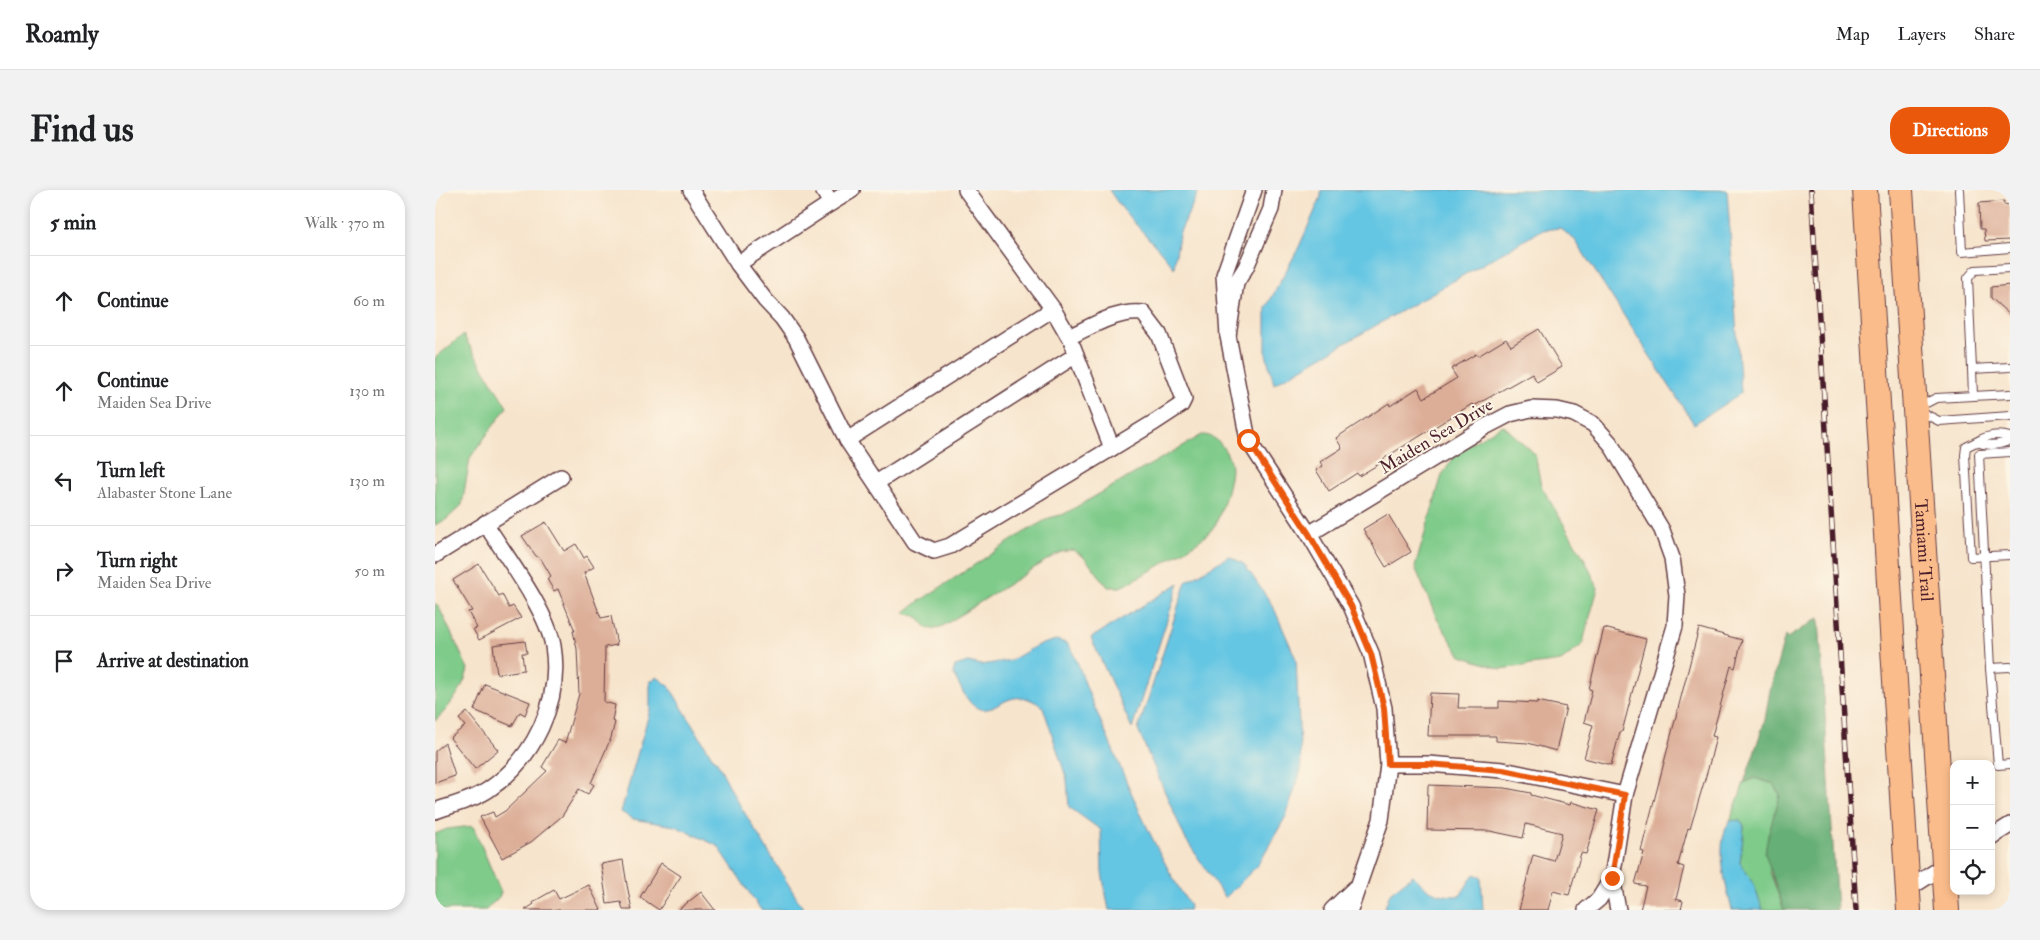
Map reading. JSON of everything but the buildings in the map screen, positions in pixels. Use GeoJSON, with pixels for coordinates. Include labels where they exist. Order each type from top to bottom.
{"type":"FeatureCollection","features":[{"type":"Feature","properties":{"kind":"main road","name":"Tamiami Trail"},"geometry":{"type":"LineString","coordinates":[[1865,190],[1909,900]]}},
{"type":"Feature","properties":{"kind":"main road","name":"Tamiami Trail"},"geometry":{"type":"LineString","coordinates":[[1901,190],[1915,409],[1949,864],[1947,910]]}},
{"type":"Feature","properties":{"kind":"main road"},"geometry":{"type":"LineString","coordinates":[[1878,410],[1915,409]]}},
{"type":"Feature","properties":{"kind":"street"},"geometry":{"type":"LineString","coordinates":[[691,190],[738,264],[796,338],[847,440],[915,542],[934,552],[950,546],[1113,448],[1176,409],[1184,400],[1159,334],[1143,313],[1131,312],[1100,322],[1069,337]]}},
{"type":"Feature","properties":{"kind":"street"},"geometry":{"type":"LineString","coordinates":[[738,264],[827,196],[852,190]]}},
{"type":"Feature","properties":{"kind":"street"},"geometry":{"type":"LineString","coordinates":[[966,190],[1053,309],[1069,337],[1113,448]]}},
{"type":"Feature","properties":{"kind":"street"},"geometry":{"type":"LineString","coordinates":[[1254,190],[1224,275],[1228,336],[1248,440],[1309,534],[1351,606],[1371,654],[1384,708],[1388,764],[1381,820],[1350,910]]}},
{"type":"Feature","properties":{"kind":"street"},"geometry":{"type":"LineString","coordinates":[[1228,336],[1236,283],[1246,267],[1271,209],[1274,190]]}},
{"type":"Feature","properties":{"kind":"street"},"geometry":{"type":"LineString","coordinates":[[847,440],[1053,309]]}},
{"type":"Feature","properties":{"kind":"street"},"geometry":{"type":"LineString","coordinates":[[877,483],[1076,355]]}},
{"type":"Feature","properties":{"kind":"street","name":"Maiden Sea Drive"},"geometry":{"type":"LineString","coordinates":[[1309,534],[1483,428],[1510,414],[1531,409],[1557,410],[1574,414],[1593,424],[1610,443],[1662,530],[1672,558],[1677,595],[1675,626],[1625,795],[1612,878]]}},
{"type":"Feature","properties":{"kind":"street"},"geometry":{"type":"LineString","coordinates":[[435,555],[561,477]]}},
{"type":"Feature","properties":{"kind":"street"},"geometry":{"type":"LineString","coordinates":[[435,811],[487,791],[511,773],[533,745],[548,712],[554,680],[553,645],[540,611],[485,523]]}},
{"type":"Feature","properties":{"kind":"street"},"geometry":{"type":"LineString","coordinates":[[1388,764],[1428,764],[1503,770],[1625,795]]}},
{"type":"Feature","properties":{"kind":"street"},"geometry":{"type":"LineString","coordinates":[[1995,834],[2010,825]]}},
{"type":"Feature","properties":{"kind":"street"},"geometry":{"type":"LineString","coordinates":[[1909,900],[1949,864]]}},
{"type":"Feature","properties":{"kind":"street"},"geometry":{"type":"LineString","coordinates":[[1586,910],[1599,899],[1612,878]]}},
{"type":"Feature","properties":{"kind":"street"},"geometry":{"type":"LineString","coordinates":[[1612,878],[1618,910]]}},
{"type":"Feature","properties":{"kind":"street"},"geometry":{"type":"LineString","coordinates":[[1332,910],[1358,885]]}},
{"type":"Feature","properties":{"kind":"lane"},"geometry":{"type":"LineString","coordinates":[[1959,190],[1962,252],[2010,248]]}},
{"type":"Feature","properties":{"kind":"lane"},"geometry":{"type":"LineString","coordinates":[[1973,396],[1967,278],[1975,270],[2010,268]]}},
{"type":"Feature","properties":{"kind":"lane"},"geometry":{"type":"LineString","coordinates":[[1972,369],[2010,368]]}},
{"type":"Feature","properties":{"kind":"lane"},"geometry":{"type":"LineString","coordinates":[[1915,409],[1937,398],[2010,394]]}},
{"type":"Feature","properties":{"kind":"lane"},"geometry":{"type":"LineString","coordinates":[[1915,409],[1939,422],[2010,416]]}},
{"type":"Feature","properties":{"kind":"lane"},"geometry":{"type":"LineString","coordinates":[[2010,439],[2003,444],[1985,445],[1976,442],[1966,447],[1965,455],[1971,557],[2010,555]]}},
{"type":"Feature","properties":{"kind":"lane"},"geometry":{"type":"LineString","coordinates":[[2010,452],[1979,454],[1990,668],[1998,764],[2010,764]]}},
{"type":"Feature","properties":{"kind":"lane"},"geometry":{"type":"LineString","coordinates":[[1990,668],[2010,667]]}},
{"type":"Feature","properties":{"kind":"green space"},"geometry":{"type":"Polygon","coordinates":[[[463,335],[507,407],[470,458],[462,505],[447,519],[435,525],[435,358],[463,335]]]}},
{"type":"Feature","properties":{"kind":"green space"},"geometry":{"type":"Polygon","coordinates":[[[1503,425],[1535,454],[1541,486],[1584,558],[1598,588],[1582,645],[1561,661],[1501,669],[1461,656],[1437,619],[1415,567],[1442,475],[1458,451],[1503,425]]]}},
{"type":"Feature","properties":{"kind":"green space"},"geometry":{"type":"Polygon","coordinates":[[[1202,435],[1211,436],[1217,440],[1227,454],[1231,468],[1228,486],[1214,527],[1208,534],[1173,557],[1127,584],[1120,587],[1108,587],[1079,554],[1073,550],[1061,552],[941,627],[929,629],[915,616],[904,613],[1023,533],[1049,518],[1064,514],[1202,435]]]}},
{"type":"Feature","properties":{"kind":"green space"},"geometry":{"type":"Polygon","coordinates":[[[435,603],[439,607],[468,669],[455,697],[435,721],[435,603]]]}},
{"type":"Feature","properties":{"kind":"green space"},"geometry":{"type":"Polygon","coordinates":[[[1819,618],[1837,910],[1784,910],[1765,853],[1780,795],[1774,784],[1754,778],[1744,783],[1765,720],[1770,690],[1785,636],[1787,638],[1819,618]]]}},
{"type":"Feature","properties":{"kind":"green space"},"geometry":{"type":"Polygon","coordinates":[[[1754,778],[1774,784],[1780,795],[1768,836],[1770,872],[1784,910],[1763,910],[1753,883],[1740,863],[1744,826],[1740,820],[1730,821],[1744,783],[1754,778]]]}},
{"type":"Feature","properties":{"kind":"green space"},"geometry":{"type":"Polygon","coordinates":[[[473,826],[501,892],[499,897],[486,910],[435,910],[435,834],[447,829],[473,826]]]}},
{"type":"Feature","properties":{"kind":"water"},"geometry":{"type":"Polygon","coordinates":[[[1109,190],[1199,190],[1179,234],[1174,268],[1124,211],[1109,190]]]}},
{"type":"Feature","properties":{"kind":"water"},"geometry":{"type":"Polygon","coordinates":[[[1321,190],[1727,190],[1741,393],[1694,424],[1575,240],[1560,228],[1542,230],[1274,384],[1266,354],[1266,308],[1298,249],[1321,197],[1321,190]]]}},
{"type":"Feature","properties":{"kind":"water"},"geometry":{"type":"Polygon","coordinates":[[[1229,556],[1244,564],[1273,606],[1296,659],[1301,770],[1286,816],[1257,866],[1225,898],[1185,838],[1138,730],[1186,582],[1229,556]]]}},
{"type":"Feature","properties":{"kind":"water"},"geometry":{"type":"Polygon","coordinates":[[[1179,583],[1132,728],[1091,638],[1179,583]]]}},
{"type":"Feature","properties":{"kind":"water"},"geometry":{"type":"Polygon","coordinates":[[[1056,640],[1067,643],[1075,658],[1138,808],[1162,858],[1190,906],[1189,910],[1109,910],[1102,873],[1101,830],[1069,807],[1067,780],[1043,707],[1031,700],[1020,698],[1011,699],[989,709],[974,706],[962,690],[953,673],[955,666],[968,662],[981,665],[1012,660],[1036,646],[1056,640]]]}},
{"type":"Feature","properties":{"kind":"water"},"geometry":{"type":"Polygon","coordinates":[[[657,677],[669,686],[714,760],[716,760],[735,797],[804,910],[761,910],[718,846],[675,826],[633,819],[621,812],[650,710],[650,682],[657,677]]]}},
{"type":"Feature","properties":{"kind":"water"},"geometry":{"type":"Polygon","coordinates":[[[1740,820],[1744,826],[1740,863],[1753,883],[1763,910],[1732,910],[1722,852],[1725,830],[1730,821],[1740,820]]]}},
{"type":"Feature","properties":{"kind":"water"},"geometry":{"type":"Polygon","coordinates":[[[1474,874],[1481,877],[1483,910],[1384,910],[1390,893],[1413,875],[1433,892],[1460,896],[1474,874]]]}},
{"type":"Feature","properties":{"kind":"railway"},"geometry":{"type":"LineString","coordinates":[[1811,190],[1856,910]]}},
{"type":"Feature","properties":{"kind":"route"},"geometry":{"type":"LineString","coordinates":[[1248,440],[1309,534],[1351,606],[1371,654],[1384,708],[1388,764],[1428,764],[1503,770],[1625,795],[1612,878]]}}]}
